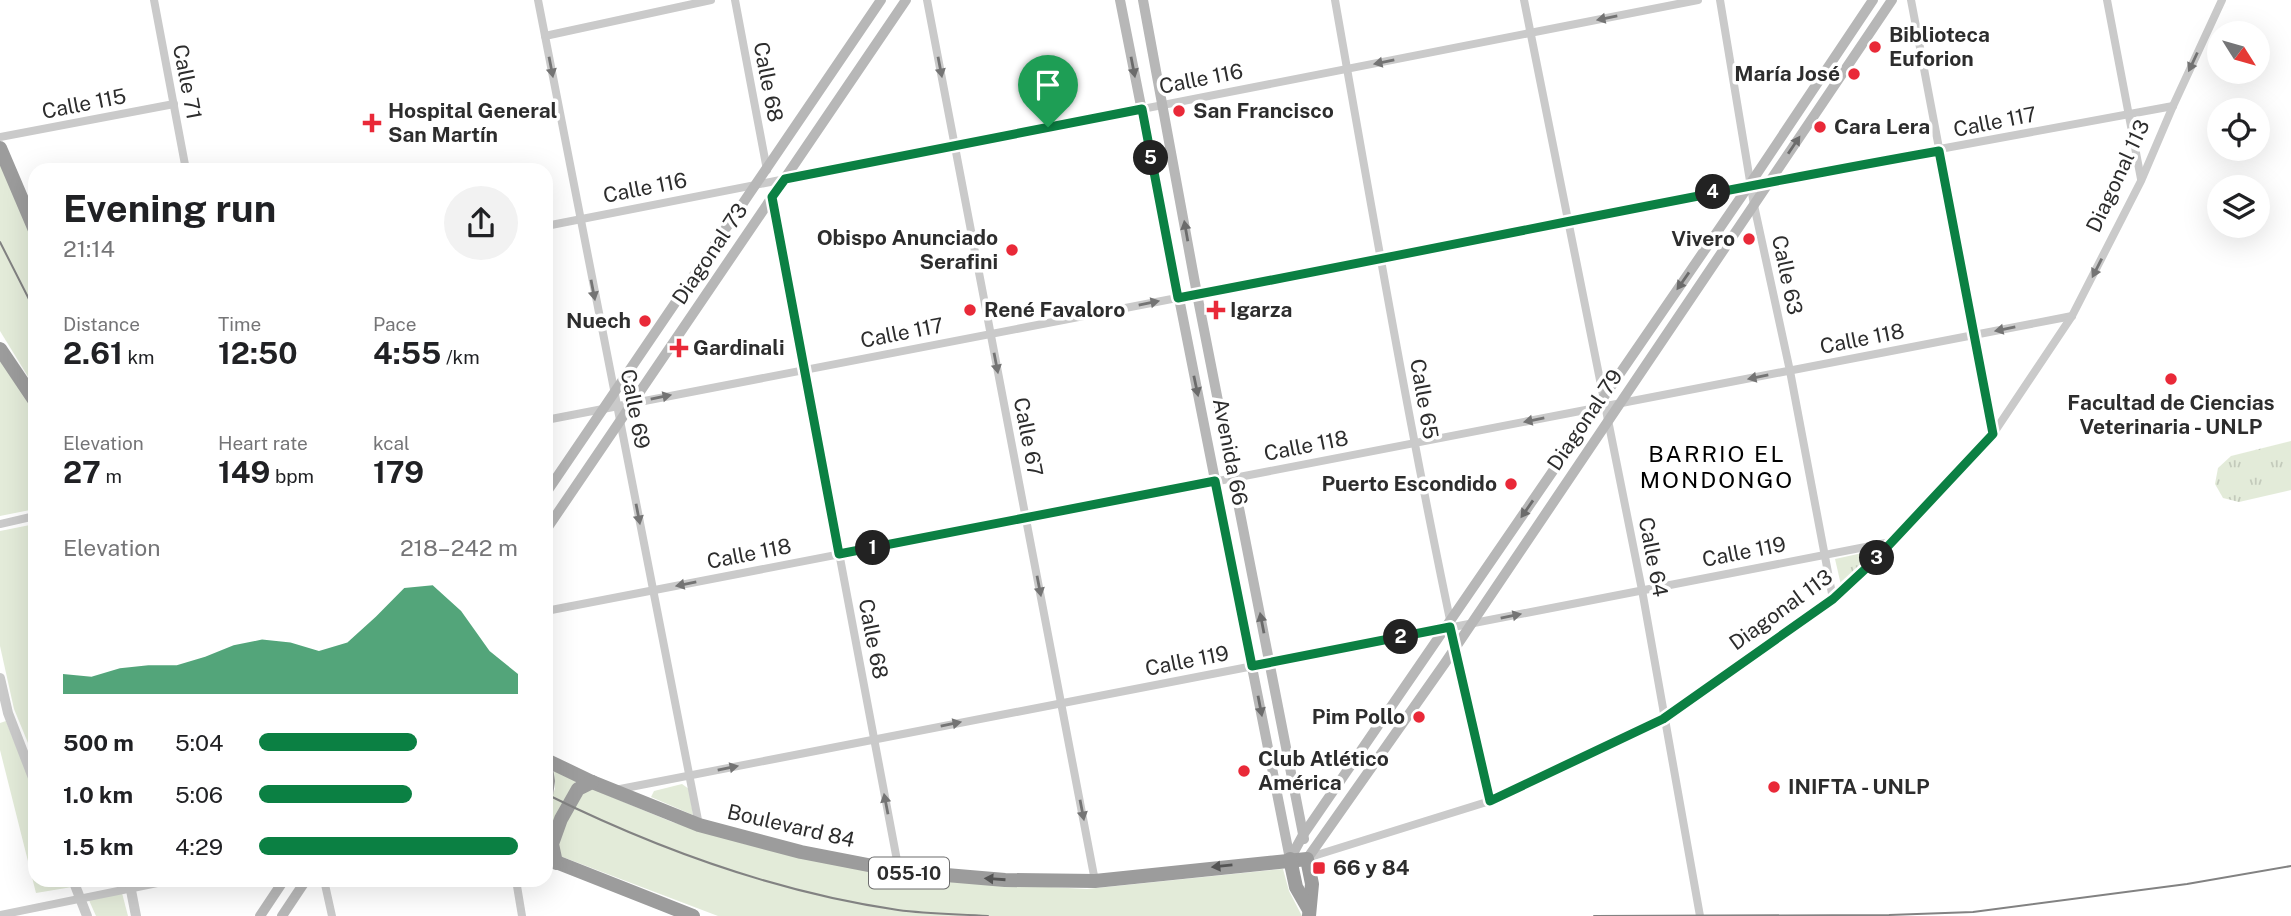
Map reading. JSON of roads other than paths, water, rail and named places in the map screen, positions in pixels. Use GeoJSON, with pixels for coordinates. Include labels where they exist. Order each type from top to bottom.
{"type":"FeatureCollection","features":[{"type":"Feature","properties":{"kind":"highway"},"geometry":{"type":"LineString","coordinates":[[0,148],[28,214]]}},
{"type":"Feature","properties":{"kind":"highway"},"geometry":{"type":"LineString","coordinates":[[0,349],[28,391]]}},
{"type":"Feature","properties":{"kind":"highway","name":"Boulevard 84"},"geometry":{"type":"LineString","coordinates":[[553,763],[699,825],[801,852],[899,871],[1005,880],[1095,880],[1290,859]]}},
{"type":"Feature","properties":{"kind":"highway"},"geometry":{"type":"LineString","coordinates":[[553,841],[561,819],[578,789],[584,783],[592,782]]}},
{"type":"Feature","properties":{"kind":"highway","name":"Diagonal 113"},"geometry":{"type":"LineString","coordinates":[[1290,859],[1307,859]]}},
{"type":"Feature","properties":{"kind":"highway","name":"Avenida 66"},"geometry":{"type":"LineString","coordinates":[[1290,859],[1296,887],[1309,912]]}},
{"type":"Feature","properties":{"kind":"highway","name":"Avenida 66"},"geometry":{"type":"LineString","coordinates":[[1307,859],[1312,884],[1309,912]]}},
{"type":"Feature","properties":{"kind":"highway"},"geometry":{"type":"LineString","coordinates":[[553,862],[693,916]]}},
{"type":"Feature","properties":{"kind":"main road","name":"Diagonal 73"},"geometry":{"type":"LineString","coordinates":[[553,483],[881,0]]}},
{"type":"Feature","properties":{"kind":"main road","name":"Diagonal 73"},"geometry":{"type":"LineString","coordinates":[[553,520],[906,0]]}},
{"type":"Feature","properties":{"kind":"main road","name":"Avenida 66"},"geometry":{"type":"LineString","coordinates":[[1120,0],[1290,859]]}},
{"type":"Feature","properties":{"kind":"main road","name":"Avenida 66"},"geometry":{"type":"LineString","coordinates":[[1143,0],[1307,859]]}},
{"type":"Feature","properties":{"kind":"main road","name":"Diagonal 79"},"geometry":{"type":"LineString","coordinates":[[1290,859],[1303,835],[1601,404],[1872,0]]}},
{"type":"Feature","properties":{"kind":"main road","name":"Diagonal 79"},"geometry":{"type":"LineString","coordinates":[[1307,859],[1454,648],[1892,0]]}},
{"type":"Feature","properties":{"kind":"main road"},"geometry":{"type":"LineString","coordinates":[[260,916],[279,887]]}},
{"type":"Feature","properties":{"kind":"main road"},"geometry":{"type":"LineString","coordinates":[[282,916],[301,887]]}},
{"type":"Feature","properties":{"kind":"street","name":"Calle 71"},"geometry":{"type":"LineString","coordinates":[[154,0],[185,163]]}},
{"type":"Feature","properties":{"kind":"street","name":"Calle 69"},"geometry":{"type":"LineString","coordinates":[[538,0],[699,825]]}},
{"type":"Feature","properties":{"kind":"street"},"geometry":{"type":"LineString","coordinates":[[545,36],[712,0]]}},
{"type":"Feature","properties":{"kind":"street","name":"Calle 68"},"geometry":{"type":"LineString","coordinates":[[735,0],[899,871]]}},
{"type":"Feature","properties":{"kind":"street","name":"Calle 67"},"geometry":{"type":"LineString","coordinates":[[927,0],[1095,880]]}},
{"type":"Feature","properties":{"kind":"street","name":"Calle 65"},"geometry":{"type":"LineString","coordinates":[[1335,0],[1447,626],[1490,801]]}},
{"type":"Feature","properties":{"kind":"street","name":"Calle 64"},"geometry":{"type":"LineString","coordinates":[[1524,0],[1570,222],[1601,404],[1608,421],[1642,590],[1700,916]]}},
{"type":"Feature","properties":{"kind":"street","name":"Calle 116"},"geometry":{"type":"LineString","coordinates":[[553,225],[1698,0]]}},
{"type":"Feature","properties":{"kind":"street","name":"Calle 63"},"geometry":{"type":"LineString","coordinates":[[1720,0],[1750,184],[1790,370],[1833,599]]}},
{"type":"Feature","properties":{"kind":"street"},"geometry":{"type":"LineString","coordinates":[[1911,0],[1993,434]]}},
{"type":"Feature","properties":{"kind":"street"},"geometry":{"type":"LineString","coordinates":[[2107,0],[2141,181]]}},
{"type":"Feature","properties":{"kind":"street","name":"Diagonal 113"},"geometry":{"type":"LineString","coordinates":[[1307,859],[1490,801],[1663,719],[1852,583],[1993,434],[2072,316],[2141,181],[2222,0]]}},
{"type":"Feature","properties":{"kind":"street","name":"Calle 115"},"geometry":{"type":"LineString","coordinates":[[0,137],[174,104]]}},
{"type":"Feature","properties":{"kind":"street","name":"Calle 117"},"geometry":{"type":"LineString","coordinates":[[553,419],[1570,222],[1750,184],[2173,106]]}},
{"type":"Feature","properties":{"kind":"street","name":"Calle 118"},"geometry":{"type":"LineString","coordinates":[[553,610],[1414,443],[1601,404],[1620,403],[2072,316]]}},
{"type":"Feature","properties":{"kind":"street"},"geometry":{"type":"LineString","coordinates":[[0,524],[28,518]]}},
{"type":"Feature","properties":{"kind":"street","name":"Calle 119"},"geometry":{"type":"LineString","coordinates":[[612,790],[1892,541]]}},
{"type":"Feature","properties":{"kind":"street"},"geometry":{"type":"LineString","coordinates":[[0,678],[4,714],[28,767]]}},
{"type":"Feature","properties":{"kind":"street"},"geometry":{"type":"LineString","coordinates":[[75,887],[87,916]]}},
{"type":"Feature","properties":{"kind":"street"},"geometry":{"type":"LineString","coordinates":[[0,915],[28,913],[123,887]]}},
{"type":"Feature","properties":{"kind":"street"},"geometry":{"type":"LineString","coordinates":[[130,887],[136,916]]}},
{"type":"Feature","properties":{"kind":"street"},"geometry":{"type":"LineString","coordinates":[[326,887],[332,916]]}},
{"type":"Feature","properties":{"kind":"street"},"geometry":{"type":"LineString","coordinates":[[517,887],[522,916]]}},
{"type":"Feature","properties":{"kind":"tram line"},"geometry":{"type":"LineString","coordinates":[[0,242],[28,297]]}},
{"type":"Feature","properties":{"kind":"tram line"},"geometry":{"type":"LineString","coordinates":[[553,797],[631,833],[762,880],[898,910],[988,916]]}},
{"type":"Feature","properties":{"kind":"tram line"},"geometry":{"type":"LineString","coordinates":[[1594,916],[1889,915],[1973,912],[2187,884],[2291,866]]}},
{"type":"Feature","properties":{"kind":"place","name":"Biblioteca Euforion"},"geometry":{"type":"Point","coordinates":[1875,47]}},
{"type":"Feature","properties":{"kind":"place","name":"María José"},"geometry":{"type":"Point","coordinates":[1854,74]}},
{"type":"Feature","properties":{"kind":"place","name":"San Francisco"},"geometry":{"type":"Point","coordinates":[1179,111]}},
{"type":"Feature","properties":{"kind":"place","name":"Hospital General San Martín"},"geometry":{"type":"Point","coordinates":[372,123]}},
{"type":"Feature","properties":{"kind":"place","name":"Cara Lera"},"geometry":{"type":"Point","coordinates":[1820,127]}},
{"type":"Feature","properties":{"kind":"place","name":"Vivero"},"geometry":{"type":"Point","coordinates":[1749,239]}},
{"type":"Feature","properties":{"kind":"place","name":"Obispo Anunciado Serafini"},"geometry":{"type":"Point","coordinates":[1012,250]}},
{"type":"Feature","properties":{"kind":"place","name":"René Favaloro"},"geometry":{"type":"Point","coordinates":[970,310]}},
{"type":"Feature","properties":{"kind":"place","name":"Igarza"},"geometry":{"type":"Point","coordinates":[1216,310]}},
{"type":"Feature","properties":{"kind":"place","name":"Nuech"},"geometry":{"type":"Point","coordinates":[645,321]}},
{"type":"Feature","properties":{"kind":"place","name":"Gardinali"},"geometry":{"type":"Point","coordinates":[679,348]}},
{"type":"Feature","properties":{"kind":"place","name":"Facultad de Ciencias Veterinaria - UNLP"},"geometry":{"type":"Point","coordinates":[2171,379]}},
{"type":"Feature","properties":{"kind":"place","name":"Puerto Escondido"},"geometry":{"type":"Point","coordinates":[1511,484]}},
{"type":"Feature","properties":{"kind":"place","name":"Pim Pollo"},"geometry":{"type":"Point","coordinates":[1419,717]}},
{"type":"Feature","properties":{"kind":"place","name":"Club Atlético América"},"geometry":{"type":"Point","coordinates":[1244,771]}},
{"type":"Feature","properties":{"kind":"place","name":"INIFTA - UNLP"},"geometry":{"type":"Point","coordinates":[1774,787]}},
{"type":"Feature","properties":{"kind":"place","name":"66 y 84"},"geometry":{"type":"Point","coordinates":[1319,868]}},
{"type":"Feature","properties":{"kind":"district","name":"BARRIO EL MONDONGO"},"geometry":{"type":"Point","coordinates":[1717,467]}}]}
